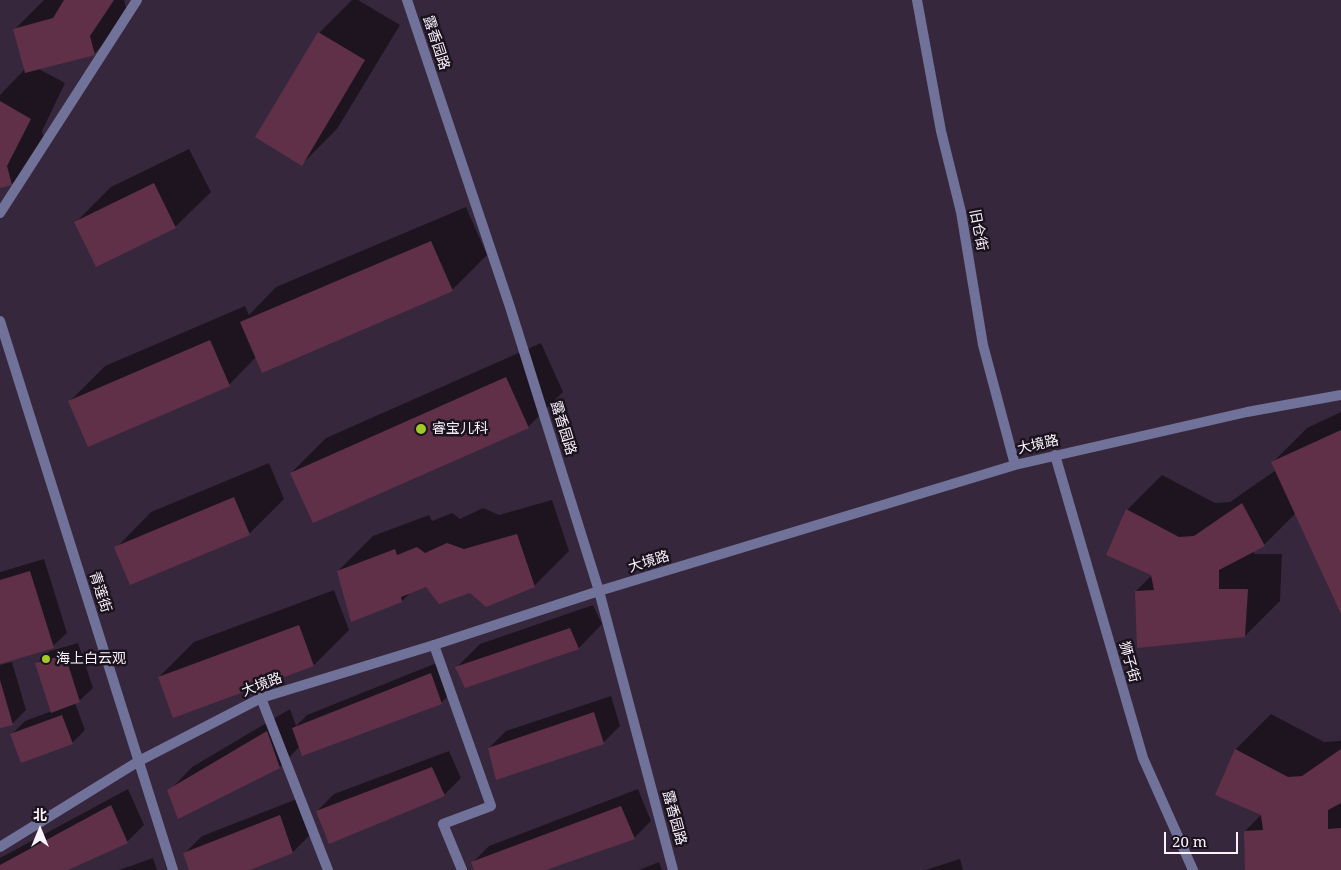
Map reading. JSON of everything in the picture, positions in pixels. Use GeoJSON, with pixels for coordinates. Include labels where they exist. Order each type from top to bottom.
{"type":"FeatureCollection","features":[{"type":"Feature","properties":{"kind":"street"},"geometry":{"type":"LineString","coordinates":[[0,213],[138,0]]}},
{"type":"Feature","properties":{"kind":"street","name":"露香园路"},"geometry":{"type":"LineString","coordinates":[[408,0],[510,307],[600,591],[673,870]]}},
{"type":"Feature","properties":{"kind":"street","name":"旧仓街"},"geometry":{"type":"LineString","coordinates":[[917,0],[941,131],[964,231],[983,344],[1015,464]]}},
{"type":"Feature","properties":{"kind":"street","name":"青莲街"},"geometry":{"type":"LineString","coordinates":[[0,322],[173,870]]}},
{"type":"Feature","properties":{"kind":"street","name":"大境路"},"geometry":{"type":"LineString","coordinates":[[0,847],[138,760],[261,698],[434,645],[600,591],[1015,464],[1247,412],[1341,395]]}},
{"type":"Feature","properties":{"kind":"street","name":"狮子街"},"geometry":{"type":"LineString","coordinates":[[1055,455],[1143,758],[1193,870]]}},
{"type":"Feature","properties":{"kind":"street"},"geometry":{"type":"LineString","coordinates":[[434,645],[491,806],[443,824],[462,870]]}},
{"type":"Feature","properties":{"kind":"street"},"geometry":{"type":"LineString","coordinates":[[261,698],[328,870]]}},
{"type":"Feature","properties":{"kind":"building"},"geometry":{"type":"Polygon","coordinates":[[[64,0],[114,0],[90,36],[95,55],[25,73],[13,29],[53,18],[64,0]]]}},
{"type":"Feature","properties":{"kind":"building"},"geometry":{"type":"Polygon","coordinates":[[[318,32],[365,60],[302,166],[255,137],[318,32]]]}},
{"type":"Feature","properties":{"kind":"building"},"geometry":{"type":"Polygon","coordinates":[[[0,101],[31,119],[7,166],[12,185],[0,188],[0,101]]]}},
{"type":"Feature","properties":{"kind":"building"},"geometry":{"type":"Polygon","coordinates":[[[154,183],[176,228],[96,267],[74,222],[154,183]]]}},
{"type":"Feature","properties":{"kind":"building"},"geometry":{"type":"Polygon","coordinates":[[[431,241],[453,291],[262,373],[240,322],[431,241]]]}},
{"type":"Feature","properties":{"kind":"building"},"geometry":{"type":"Polygon","coordinates":[[[210,340],[230,386],[88,447],[68,401],[210,340]]]}},
{"type":"Feature","properties":{"kind":"building"},"geometry":{"type":"Polygon","coordinates":[[[506,377],[529,428],[313,523],[290,473],[506,377]]]}},
{"type":"Feature","properties":{"kind":"building"},"geometry":{"type":"Polygon","coordinates":[[[1341,430],[1341,614],[1271,462],[1341,430]]]}},
{"type":"Feature","properties":{"kind":"building"},"geometry":{"type":"Polygon","coordinates":[[[234,497],[250,535],[130,585],[114,547],[234,497]]]}},
{"type":"Feature","properties":{"kind":"building"},"geometry":{"type":"Polygon","coordinates":[[[1242,503],[1265,546],[1219,570],[1219,589],[1248,589],[1245,637],[1137,648],[1135,591],[1154,590],[1151,575],[1106,555],[1126,509],[1179,537],[1194,536],[1242,503]]]}},
{"type":"Feature","properties":{"kind":"building"},"geometry":{"type":"Polygon","coordinates":[[[517,534],[535,587],[486,607],[470,593],[439,604],[426,587],[401,597],[402,602],[351,622],[337,571],[395,549],[397,555],[417,547],[425,553],[447,543],[464,549],[517,534]]]}},
{"type":"Feature","properties":{"kind":"building"},"geometry":{"type":"Polygon","coordinates":[[[30,571],[54,648],[0,664],[0,580],[30,571]]]}},
{"type":"Feature","properties":{"kind":"building"},"geometry":{"type":"Polygon","coordinates":[[[299,625],[314,666],[173,718],[158,677],[299,625]]]}},
{"type":"Feature","properties":{"kind":"building"},"geometry":{"type":"Polygon","coordinates":[[[570,628],[579,649],[465,688],[455,667],[570,628]]]}},
{"type":"Feature","properties":{"kind":"building"},"geometry":{"type":"Polygon","coordinates":[[[65,655],[80,702],[51,713],[35,663],[65,655]]]}},
{"type":"Feature","properties":{"kind":"building"},"geometry":{"type":"Polygon","coordinates":[[[431,673],[442,704],[302,756],[292,728],[431,673]]]}},
{"type":"Feature","properties":{"kind":"building"},"geometry":{"type":"Polygon","coordinates":[[[0,680],[13,725],[0,728],[0,680]]]}},
{"type":"Feature","properties":{"kind":"building"},"geometry":{"type":"Polygon","coordinates":[[[594,712],[604,744],[496,780],[488,748],[594,712]]]}},
{"type":"Feature","properties":{"kind":"building"},"geometry":{"type":"Polygon","coordinates":[[[62,715],[73,744],[21,763],[10,734],[62,715]]]}},
{"type":"Feature","properties":{"kind":"building"},"geometry":{"type":"Polygon","coordinates":[[[267,731],[280,768],[178,819],[167,790],[267,731]]]}},
{"type":"Feature","properties":{"kind":"building"},"geometry":{"type":"Polygon","coordinates":[[[1235,749],[1288,777],[1302,776],[1341,749],[1341,803],[1328,810],[1328,829],[1341,828],[1341,870],[1245,870],[1244,831],[1263,830],[1261,815],[1215,795],[1235,749]]]}},
{"type":"Feature","properties":{"kind":"building"},"geometry":{"type":"Polygon","coordinates":[[[432,767],[445,796],[329,844],[316,811],[432,767]]]}},
{"type":"Feature","properties":{"kind":"building"},"geometry":{"type":"Polygon","coordinates":[[[111,805],[128,843],[68,870],[0,870],[0,865],[111,805]]]}},
{"type":"Feature","properties":{"kind":"building"},"geometry":{"type":"Polygon","coordinates":[[[621,806],[635,839],[546,870],[474,870],[471,862],[621,806]]]}},
{"type":"Feature","properties":{"kind":"building"},"geometry":{"type":"Polygon","coordinates":[[[280,815],[293,853],[250,870],[189,870],[183,853],[280,815]]]}},
{"type":"Feature","properties":{"kind":"place","name":"睿宝儿科"},"geometry":{"type":"Point","coordinates":[421,429]}},
{"type":"Feature","properties":{"kind":"place","name":"海上白云观"},"geometry":{"type":"Point","coordinates":[46,659]}}]}
